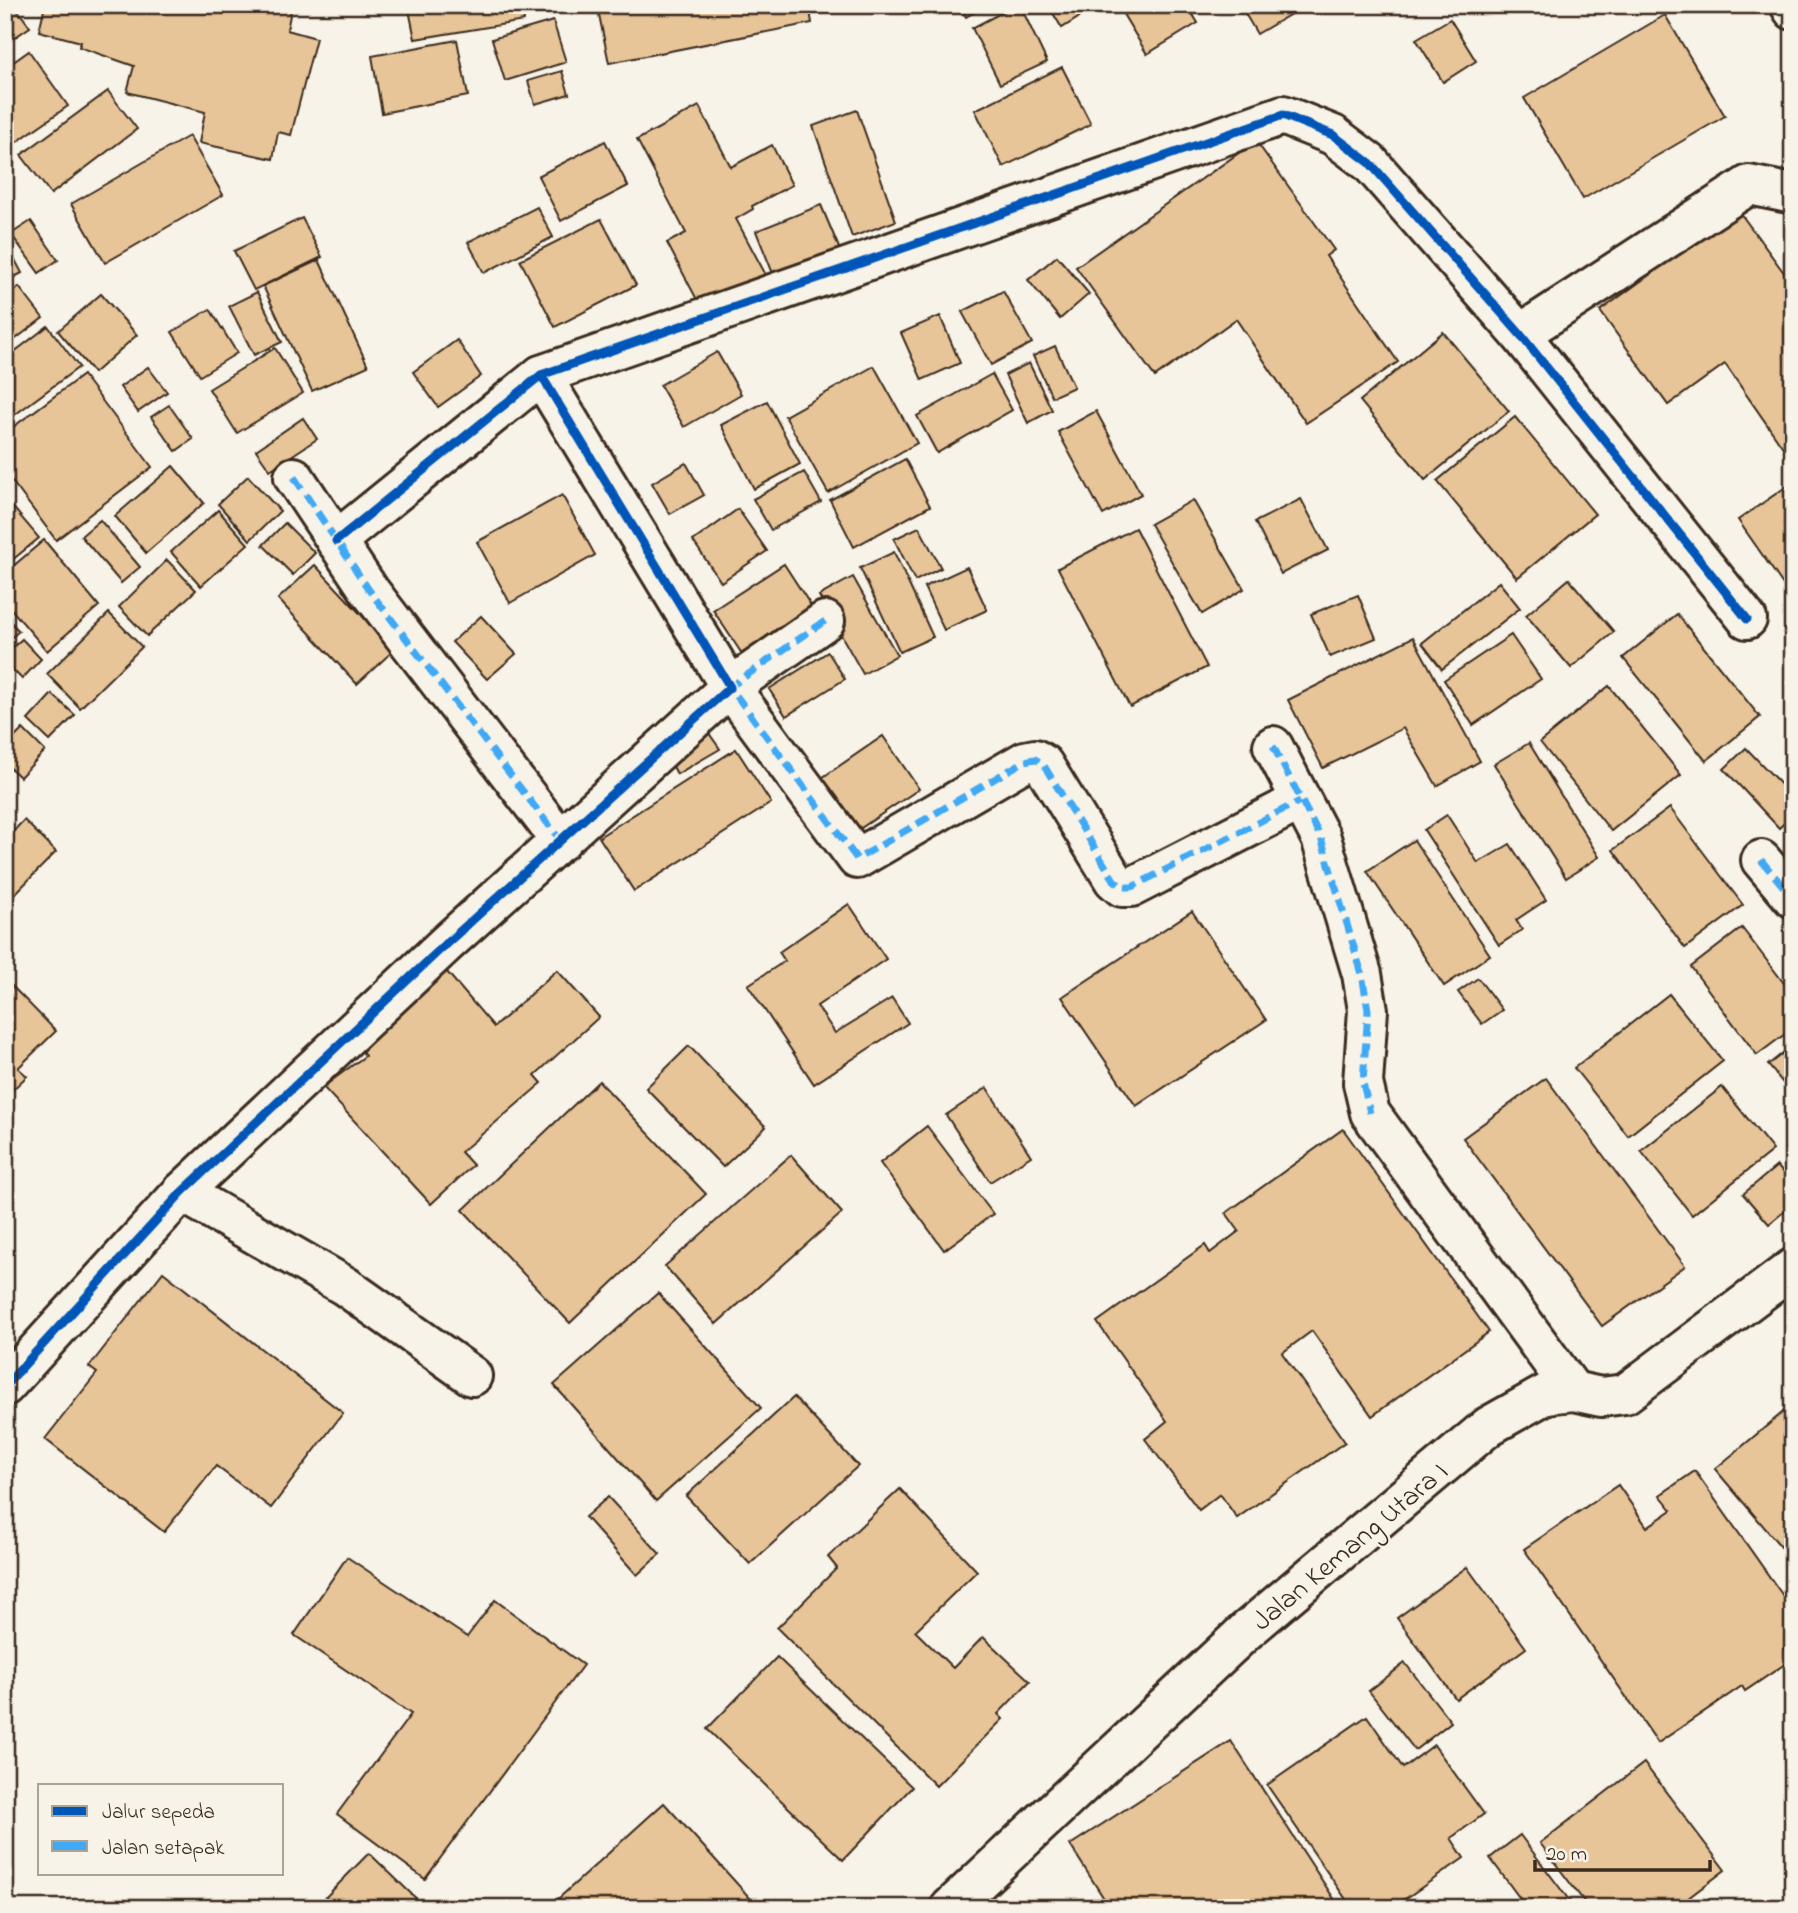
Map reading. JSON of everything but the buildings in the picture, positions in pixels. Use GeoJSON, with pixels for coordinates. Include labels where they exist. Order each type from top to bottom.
{"type":"FeatureCollection","features":[{"type":"Feature","properties":{"kind":"street"},"geometry":{"type":"LineString","coordinates":[[1790,5],[1793,10]]}},
{"type":"Feature","properties":{"kind":"street"},"geometry":{"type":"LineString","coordinates":[[336,541],[541,375],[1283,115],[1333,135],[1370,163],[1520,334],[1747,619]]}},
{"type":"Feature","properties":{"kind":"street"},"geometry":{"type":"LineString","coordinates":[[1520,334],[1749,184],[1793,194]]}},
{"type":"Feature","properties":{"kind":"street"},"geometry":{"type":"LineString","coordinates":[[541,375],[730,687],[857,859],[1024,761],[1035,759],[1043,764],[1114,880],[1122,887],[1132,887],[1300,801]]}},
{"type":"Feature","properties":{"kind":"street"},"geometry":{"type":"LineString","coordinates":[[294,477],[369,590],[561,841]]}},
{"type":"Feature","properties":{"kind":"street"},"geometry":{"type":"LineString","coordinates":[[5,1386],[182,1192],[447,943],[730,687],[825,621]]}},
{"type":"Feature","properties":{"kind":"street"},"geometry":{"type":"LineString","coordinates":[[1273,746],[1321,838],[1362,974],[1368,1010],[1363,1083],[1370,1113],[1573,1391]]}},
{"type":"Feature","properties":{"kind":"street"},"geometry":{"type":"LineString","coordinates":[[1761,860],[1793,898]]}},
{"type":"Feature","properties":{"kind":"street"},"geometry":{"type":"LineString","coordinates":[[182,1192],[345,1286],[471,1376]]}},
{"type":"Feature","properties":{"kind":"street","name":"Jalan Kemang Utara I"},"geometry":{"type":"LineString","coordinates":[[950,1908],[1246,1631],[1489,1426],[1546,1394],[1573,1391],[1601,1397],[1625,1394],[1793,1268]]}},
{"type":"Feature","properties":{"kind":"marked path"},"geometry":{"type":"LineString","coordinates":[[294,477],[369,590],[561,841]]}},
{"type":"Feature","properties":{"kind":"marked path"},"geometry":{"type":"LineString","coordinates":[[825,621],[730,687],[857,859],[1025,761],[1035,759],[1043,764],[1114,880],[1122,887],[1132,887],[1300,801]]}},
{"type":"Feature","properties":{"kind":"marked path"},"geometry":{"type":"LineString","coordinates":[[1273,746],[1321,838],[1362,974],[1368,1010],[1363,1083],[1370,1113]]}},
{"type":"Feature","properties":{"kind":"marked path"},"geometry":{"type":"LineString","coordinates":[[1761,860],[1793,898]]}},
{"type":"Feature","properties":{"kind":"cycle path"},"geometry":{"type":"LineString","coordinates":[[336,541],[541,375],[1283,115],[1333,135],[1370,163],[1520,334],[1747,619]]}},
{"type":"Feature","properties":{"kind":"cycle path"},"geometry":{"type":"LineString","coordinates":[[5,1386],[182,1192],[447,943],[730,687],[541,375]]}}]}
